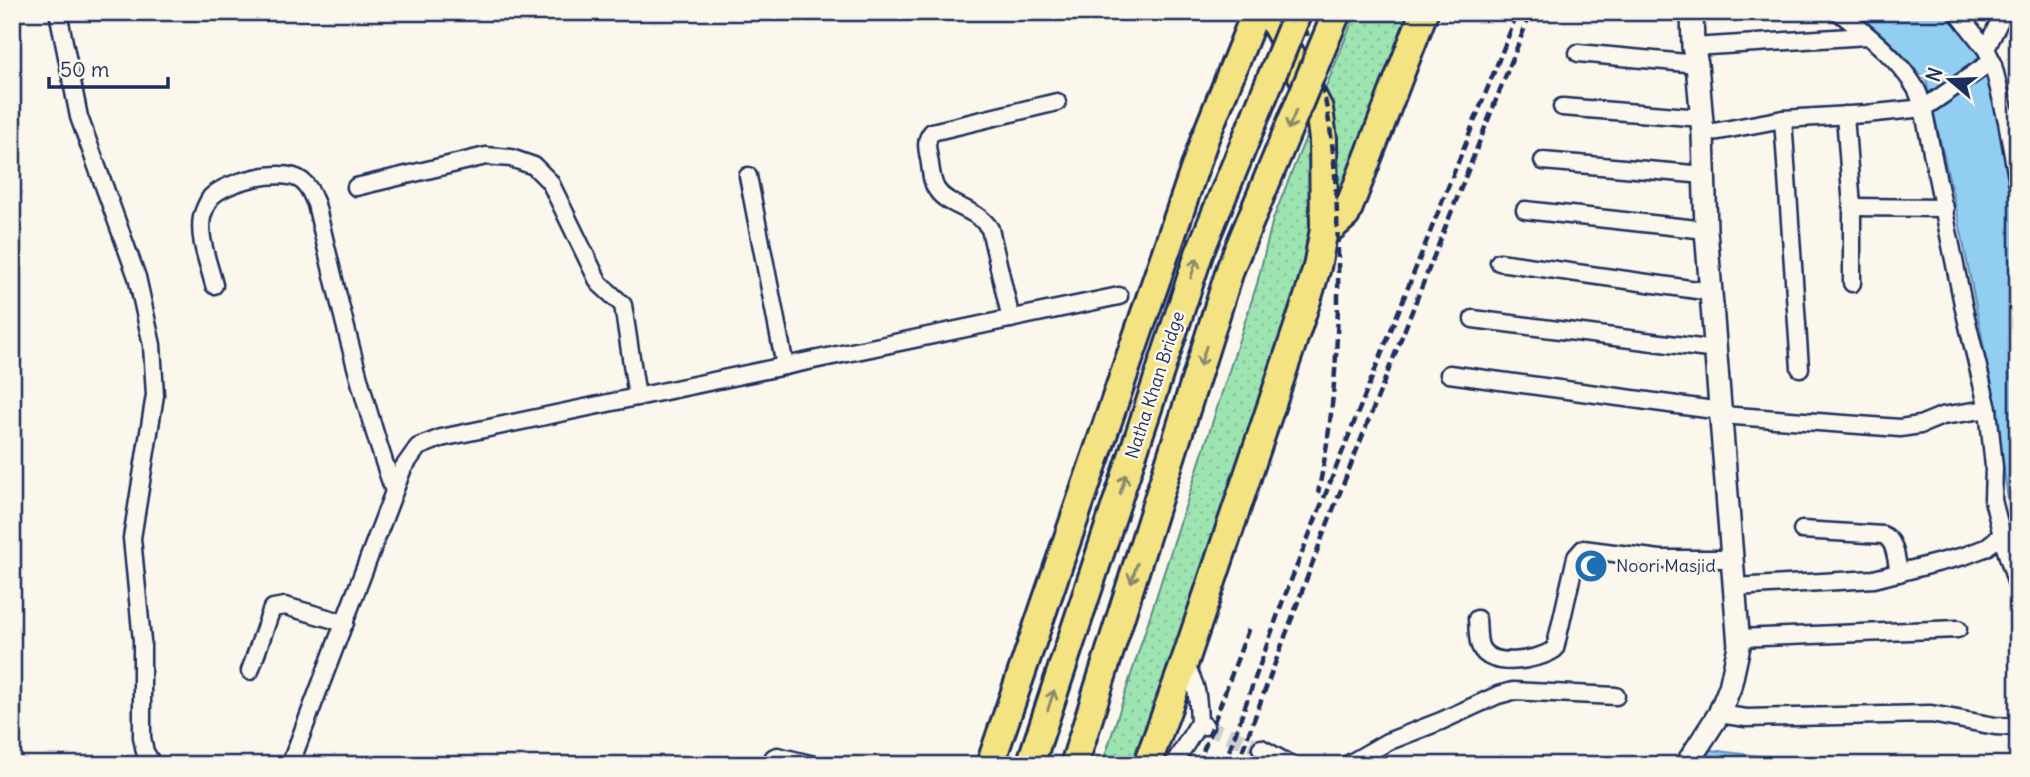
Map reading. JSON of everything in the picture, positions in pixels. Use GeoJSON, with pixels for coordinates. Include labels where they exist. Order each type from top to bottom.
{"type":"FeatureCollection","features":[{"type":"Feature","properties":{"kind":"highway"},"geometry":{"type":"LineString","coordinates":[[990,765],[1205,138],[1253,19],[1265,12],[1270,14],[1320,109],[1324,229],[1308,298],[1147,765]]}},
{"type":"Feature","properties":{"kind":"highway","name":"Natha Khan Bridge"},"geometry":{"type":"LineString","coordinates":[[1030,765],[1199,254],[1298,12]]}},
{"type":"Feature","properties":{"kind":"highway","name":"Natha Khan Bridge"},"geometry":{"type":"LineString","coordinates":[[1074,765],[1231,267],[1337,12]]}},
{"type":"Feature","properties":{"kind":"highway"},"geometry":{"type":"LineString","coordinates":[[1324,229],[1330,229],[1346,215],[1424,12]]}},
{"type":"Feature","properties":{"kind":"street"},"geometry":{"type":"LineString","coordinates":[[58,12],[79,117],[137,277],[152,345],[155,395],[132,538],[142,641],[142,737],[145,752],[153,765]]}},
{"type":"Feature","properties":{"kind":"street"},"geometry":{"type":"LineString","coordinates":[[1839,12],[1896,63],[1916,88],[1924,108],[1964,309],[1988,409],[1994,467],[1993,500],[2008,542],[2018,588]]}},
{"type":"Feature","properties":{"kind":"street"},"geometry":{"type":"LineString","coordinates":[[1957,12],[1990,57],[2007,121],[2018,184]]}},
{"type":"Feature","properties":{"kind":"street"},"geometry":{"type":"LineString","coordinates":[[1562,107],[1702,126],[1924,108],[1990,57],[2004,12]]}},
{"type":"Feature","properties":{"kind":"street"},"geometry":{"type":"LineString","coordinates":[[1686,765],[1719,714],[1730,687],[1739,646],[1706,230],[1702,126],[1689,13]]}},
{"type":"Feature","properties":{"kind":"street"},"geometry":{"type":"LineString","coordinates":[[1578,53],[1695,56],[1867,36]]}},
{"type":"Feature","properties":{"kind":"street"},"geometry":{"type":"LineString","coordinates":[[1011,319],[990,229],[985,220],[941,195],[935,188],[926,144],[932,132],[1056,102]]}},
{"type":"Feature","properties":{"kind":"street"},"geometry":{"type":"LineString","coordinates":[[1845,115],[1852,207],[1852,283]]}},
{"type":"Feature","properties":{"kind":"street"},"geometry":{"type":"LineString","coordinates":[[1783,119],[1800,368]]}},
{"type":"Feature","properties":{"kind":"street"},"geometry":{"type":"LineString","coordinates":[[356,187],[486,156],[511,158],[534,166],[550,181],[599,282],[623,305],[637,397]]}},
{"type":"Feature","properties":{"kind":"street"},"geometry":{"type":"LineString","coordinates":[[1543,160],[1704,175]]}},
{"type":"Feature","properties":{"kind":"street"},"geometry":{"type":"LineString","coordinates":[[214,285],[203,240],[202,216],[211,197],[236,183],[273,175],[291,176],[301,180],[310,190],[316,204],[370,421],[394,491]]}},
{"type":"Feature","properties":{"kind":"street"},"geometry":{"type":"LineString","coordinates":[[748,176],[785,366]]}},
{"type":"Feature","properties":{"kind":"street"},"geometry":{"type":"LineString","coordinates":[[1852,207],[1945,208]]}},
{"type":"Feature","properties":{"kind":"street"},"geometry":{"type":"LineString","coordinates":[[1525,210],[1706,230]]}},
{"type":"Feature","properties":{"kind":"street"},"geometry":{"type":"LineString","coordinates":[[1499,262],[1711,292]]}},
{"type":"Feature","properties":{"kind":"street"},"geometry":{"type":"LineString","coordinates":[[290,765],[403,468],[418,447],[441,438],[1119,296]]}},
{"type":"Feature","properties":{"kind":"street"},"geometry":{"type":"LineString","coordinates":[[1473,319],[1716,351]]}},
{"type":"Feature","properties":{"kind":"street"},"geometry":{"type":"LineString","coordinates":[[1449,374],[1721,413],[1900,428],[1920,425],[1942,416],[1988,409]]}},
{"type":"Feature","properties":{"kind":"street"},"geometry":{"type":"LineString","coordinates":[[1802,530],[1889,537],[1899,573]]}},
{"type":"Feature","properties":{"kind":"street"},"geometry":{"type":"LineString","coordinates":[[1734,587],[1874,579],[2008,542]]}},
{"type":"Feature","properties":{"kind":"street"},"geometry":{"type":"LineString","coordinates":[[1477,619],[1480,647],[1488,657],[1503,661],[1548,654],[1555,649],[1576,557],[1583,549],[1660,559],[1732,559]]}},
{"type":"Feature","properties":{"kind":"street"},"geometry":{"type":"LineString","coordinates":[[250,671],[274,608],[285,606],[345,623]]}},
{"type":"Feature","properties":{"kind":"street"},"geometry":{"type":"LineString","coordinates":[[1739,638],[1958,629]]}},
{"type":"Feature","properties":{"kind":"street"},"geometry":{"type":"LineString","coordinates":[[1173,765],[1202,725],[1194,679],[1184,664]]}},
{"type":"Feature","properties":{"kind":"street"},"geometry":{"type":"LineString","coordinates":[[1347,765],[1387,742],[1513,691],[1616,696]]}},
{"type":"Feature","properties":{"kind":"street"},"geometry":{"type":"LineString","coordinates":[[1719,714],[1746,718],[1931,714],[1996,726],[2018,727]]}},
{"type":"Feature","properties":{"kind":"street"},"geometry":{"type":"LineString","coordinates":[[1261,748],[1291,765]]}},
{"type":"Feature","properties":{"kind":"lane"},"geometry":{"type":"LineString","coordinates":[[767,765],[773,752],[831,765]]}},
{"type":"Feature","properties":{"kind":"green space"},"geometry":{"type":"Polygon","coordinates":[[[1356,12],[1415,12],[1158,703],[1132,765],[1102,765],[1257,284],[1273,219],[1356,12]]]}},
{"type":"Feature","properties":{"kind":"water"},"geometry":{"type":"Polygon","coordinates":[[[1856,12],[1944,12],[1981,54],[1990,85],[2018,225],[2018,550],[1981,332],[1959,221],[1926,80],[1887,39],[1856,12]]]}},
{"type":"Feature","properties":{"kind":"water"},"geometry":{"type":"Polygon","coordinates":[[[1710,750],[1858,765],[1719,765],[1700,762],[1710,750]]]}},
{"type":"Feature","properties":{"kind":"tunnel"},"geometry":{"type":"LineString","coordinates":[[1205,726],[1261,748]]}},
{"type":"Feature","properties":{"kind":"railway"},"geometry":{"type":"LineString","coordinates":[[1301,12],[1326,103],[1336,185],[1338,314],[1335,374],[1318,493]]}},
{"type":"Feature","properties":{"kind":"railway"},"geometry":{"type":"LineString","coordinates":[[1224,765],[1282,603],[1518,12]]}},
{"type":"Feature","properties":{"kind":"railway"},"geometry":{"type":"LineString","coordinates":[[1237,765],[1323,535],[1531,12]]}},
{"type":"Feature","properties":{"kind":"railway"},"geometry":{"type":"LineString","coordinates":[[1198,765],[1250,625]]}},
{"type":"Feature","properties":{"kind":"place","name":"Noori Masjid"},"geometry":{"type":"Point","coordinates":[1591,566]}}]}
